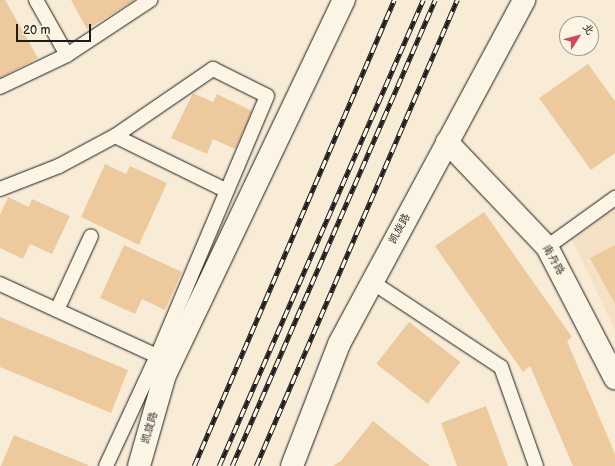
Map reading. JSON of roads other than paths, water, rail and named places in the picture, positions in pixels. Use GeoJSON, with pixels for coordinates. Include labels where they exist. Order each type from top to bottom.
{"type":"FeatureCollection","features":[{"type":"Feature","properties":{"kind":"street","name":"凯旋路"},"geometry":{"type":"LineString","coordinates":[[139,466],[165,375],[344,0]]}},
{"type":"Feature","properties":{"kind":"street","name":"凯旋路"},"geometry":{"type":"LineString","coordinates":[[292,466],[339,344],[524,0]]}},
{"type":"Feature","properties":{"kind":"street","name":"南丹路"},"geometry":{"type":"LineString","coordinates":[[447,142],[547,247],[615,378]]}},
{"type":"Feature","properties":{"kind":"lane"},"geometry":{"type":"LineString","coordinates":[[36,0],[67,55]]}},
{"type":"Feature","properties":{"kind":"lane"},"geometry":{"type":"LineString","coordinates":[[0,87],[67,55],[150,0]]}},
{"type":"Feature","properties":{"kind":"lane"},"geometry":{"type":"LineString","coordinates":[[0,189],[59,166],[115,136],[213,69],[267,96],[225,190],[157,356],[106,466]]}},
{"type":"Feature","properties":{"kind":"lane"},"geometry":{"type":"LineString","coordinates":[[115,136],[225,190]]}},
{"type":"Feature","properties":{"kind":"lane"},"geometry":{"type":"LineString","coordinates":[[547,247],[615,198]]}},
{"type":"Feature","properties":{"kind":"lane"},"geometry":{"type":"LineString","coordinates":[[57,310],[91,236]]}},
{"type":"Feature","properties":{"kind":"lane"},"geometry":{"type":"LineString","coordinates":[[372,282],[501,367],[536,466]]}},
{"type":"Feature","properties":{"kind":"lane"},"geometry":{"type":"LineString","coordinates":[[0,284],[157,356]]}},
{"type":"Feature","properties":{"kind":"railway"},"geometry":{"type":"LineString","coordinates":[[194,466],[394,0]]}},
{"type":"Feature","properties":{"kind":"railway"},"geometry":{"type":"LineString","coordinates":[[219,466],[423,0]]}},
{"type":"Feature","properties":{"kind":"railway"},"geometry":{"type":"LineString","coordinates":[[232,466],[435,0]]}},
{"type":"Feature","properties":{"kind":"railway"},"geometry":{"type":"LineString","coordinates":[[256,466],[457,0]]}}]}
